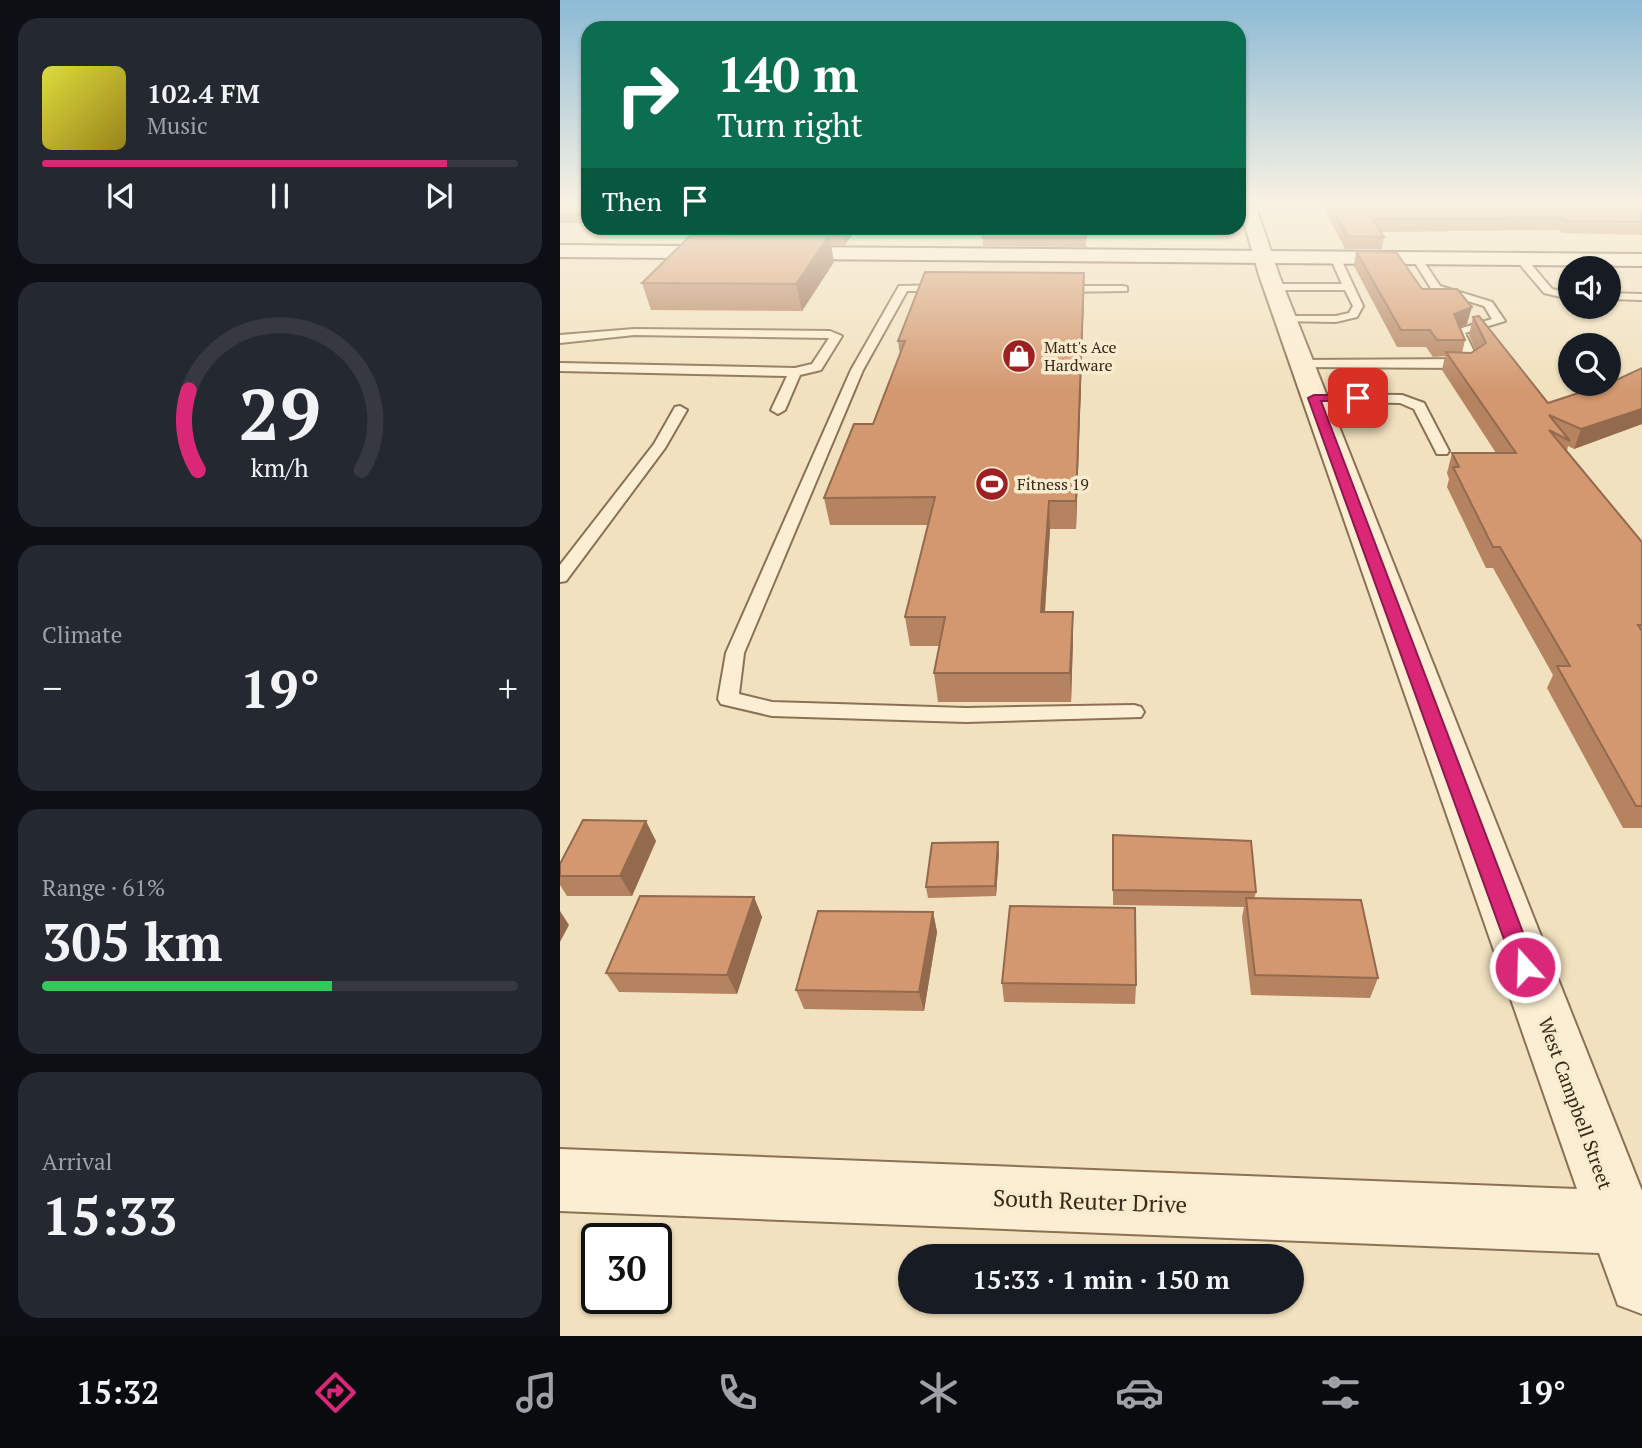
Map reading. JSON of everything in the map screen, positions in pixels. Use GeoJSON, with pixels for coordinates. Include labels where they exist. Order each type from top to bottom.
{"type":"FeatureCollection","features":[{"type":"Feature","properties":{"kind":"street"},"geometry":{"type":"LineString","coordinates":[[856,266],[1273,288],[1316,266]]}},
{"type":"Feature","properties":{"kind":"street","name":"West Campbell Street"},"geometry":{"type":"LineString","coordinates":[[1266,266],[1631,1223],[1642,1281]]}},
{"type":"Feature","properties":{"kind":"street","name":"South Reuter Drive"},"geometry":{"type":"LineString","coordinates":[[560,1180],[1631,1223]]}},
{"type":"Feature","properties":{"kind":"lane"},"geometry":{"type":"LineString","coordinates":[[1273,288],[1336,319],[1353,315],[1358,306],[1339,266]]}},
{"type":"Feature","properties":{"kind":"lane"},"geometry":{"type":"LineString","coordinates":[[1308,381],[1466,364],[1472,360],[1458,331],[1499,321],[1488,304],[1436,288],[1422,266]]}},
{"type":"Feature","properties":{"kind":"lane"},"geometry":{"type":"LineString","coordinates":[[1527,266],[1548,291],[1558,293]]}},
{"type":"Feature","properties":{"kind":"lane"},"geometry":{"type":"LineString","coordinates":[[1273,288],[1349,287]]}},
{"type":"Feature","properties":{"kind":"lane"},"geometry":{"type":"LineString","coordinates":[[958,288],[904,288],[857,370],[735,653],[728,699],[786,709],[965,715],[1134,712]]}},
{"type":"Feature","properties":{"kind":"lane"},"geometry":{"type":"LineString","coordinates":[[1041,289],[1123,289]]}},
{"type":"Feature","properties":{"kind":"lane"},"geometry":{"type":"LineString","coordinates":[[1621,296],[1642,297]]}},
{"type":"Feature","properties":{"kind":"lane"},"geometry":{"type":"LineString","coordinates":[[560,339],[634,332],[835,336],[817,367],[795,372],[560,367]]}},
{"type":"Feature","properties":{"kind":"lane"},"geometry":{"type":"LineString","coordinates":[[778,410],[795,372]]}},
{"type":"Feature","properties":{"kind":"lane"},"geometry":{"type":"LineString","coordinates":[[1308,381],[1402,399],[1419,406],[1442,451]]}},
{"type":"Feature","properties":{"kind":"lane"},"geometry":{"type":"LineString","coordinates":[[560,577],[567,558],[660,445],[680,410]]}},
{"type":"Feature","properties":{"kind":"building"},"geometry":{"type":"Polygon","coordinates":[[[659,266],[808,266],[796,284],[642,283],[659,266]]]}},
{"type":"Feature","properties":{"kind":"building"},"geometry":{"type":"Polygon","coordinates":[[[1365,266],[1406,266],[1422,289],[1457,289],[1472,307],[1454,314],[1465,340],[1437,340],[1430,330],[1401,330],[1365,266]]]}},
{"type":"Feature","properties":{"kind":"building"},"geometry":{"type":"Polygon","coordinates":[[[925,272],[1084,273],[1076,501],[1049,501],[1041,612],[1073,612],[1070,673],[934,673],[945,617],[905,617],[935,497],[824,498],[854,424],[873,424],[905,341],[898,341],[925,272]]]}},
{"type":"Feature","properties":{"kind":"building"},"geometry":{"type":"Polygon","coordinates":[[[1479,316],[1548,403],[1569,396],[1621,396],[1621,378],[1642,368],[1642,409],[1581,429],[1549,415],[1570,441],[1549,430],[1642,542],[1642,625],[1638,625],[1642,631],[1642,806],[1636,806],[1557,666],[1570,666],[1500,547],[1493,547],[1453,467],[1459,467],[1452,453],[1516,453],[1446,352],[1471,353],[1486,343],[1473,317],[1479,316]]]}},
{"type":"Feature","properties":{"kind":"building"},"geometry":{"type":"Polygon","coordinates":[[[583,820],[646,821],[620,876],[560,876],[560,864],[583,820]]]}},
{"type":"Feature","properties":{"kind":"building"},"geometry":{"type":"Polygon","coordinates":[[[1113,835],[1251,841],[1256,892],[1113,890],[1113,835]]]}},
{"type":"Feature","properties":{"kind":"building"},"geometry":{"type":"Polygon","coordinates":[[[998,842],[995,886],[926,887],[932,843],[998,842]]]}},
{"type":"Feature","properties":{"kind":"building"},"geometry":{"type":"Polygon","coordinates":[[[640,896],[754,897],[727,975],[606,973],[640,896]]]}},
{"type":"Feature","properties":{"kind":"building"},"geometry":{"type":"Polygon","coordinates":[[[1246,898],[1361,900],[1378,978],[1255,975],[1246,898]]]}},
{"type":"Feature","properties":{"kind":"building"},"geometry":{"type":"Polygon","coordinates":[[[1010,906],[1135,908],[1136,985],[1002,983],[1010,906]]]}},
{"type":"Feature","properties":{"kind":"building"},"geometry":{"type":"Polygon","coordinates":[[[818,911],[933,912],[919,992],[796,990],[818,911]]]}},
{"type":"Feature","properties":{"kind":"place","name":"Matt's Ace Hardware"},"geometry":{"type":"Point","coordinates":[1019,356]}},
{"type":"Feature","properties":{"kind":"place","name":"Fitness 19"},"geometry":{"type":"Point","coordinates":[992,484]}},
{"type":"Feature","properties":{"kind":"route"},"geometry":{"type":"LineString","coordinates":[[1358,398],[1314,398],[1525,967]]}}]}
